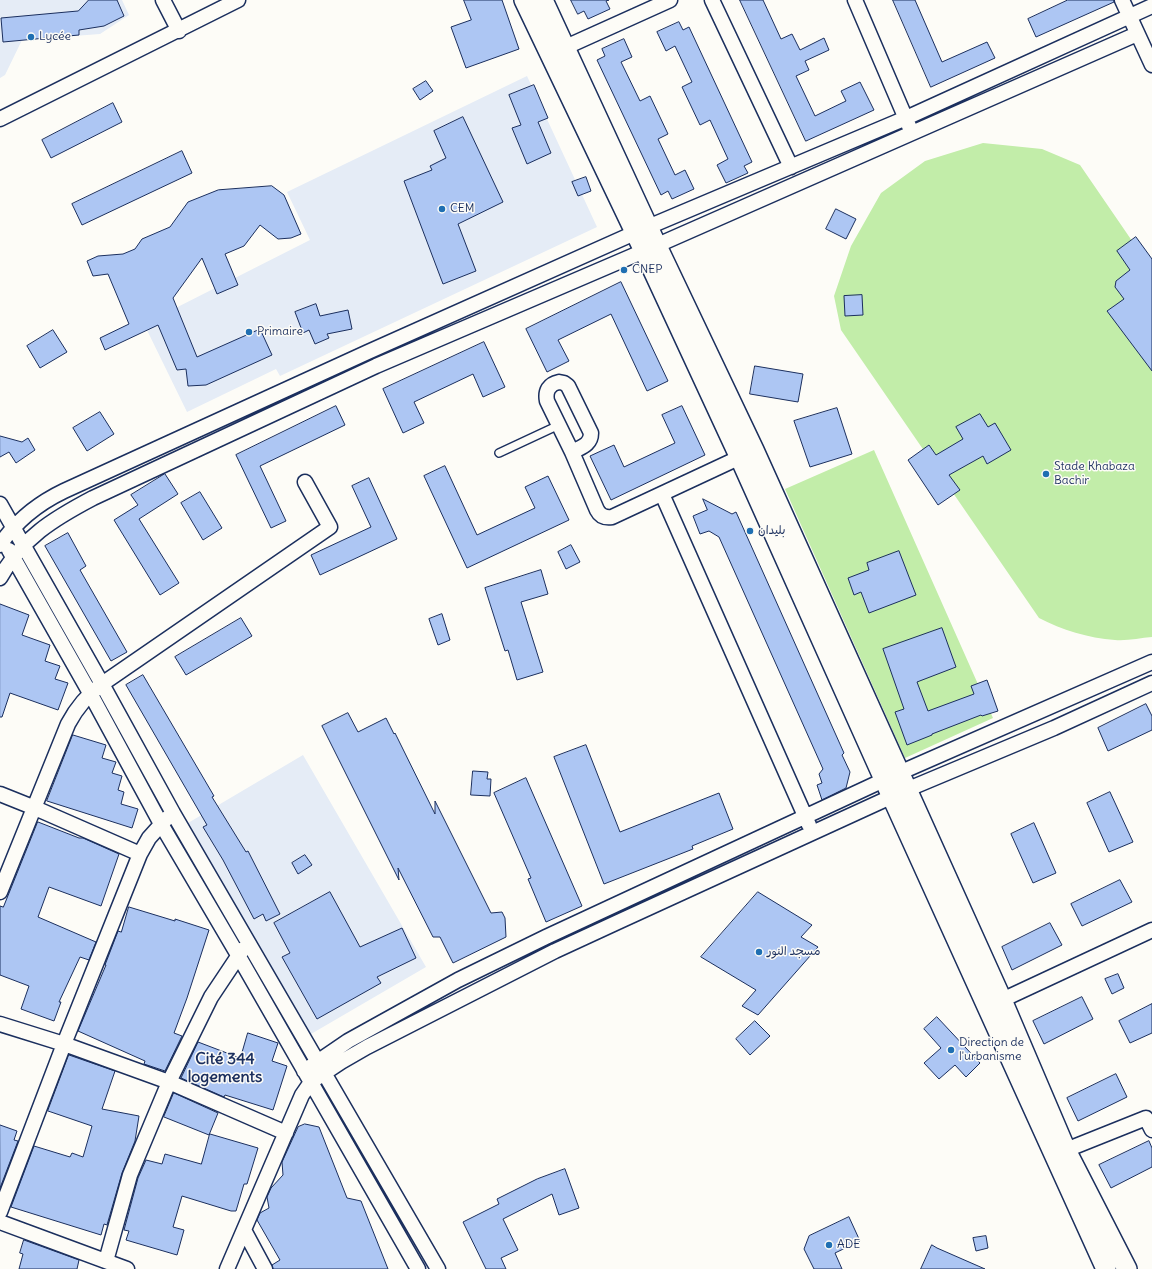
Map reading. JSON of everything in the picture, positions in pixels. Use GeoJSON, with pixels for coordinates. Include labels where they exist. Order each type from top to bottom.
{"type":"FeatureCollection","features":[{"type":"Feature","properties":{"kind":"street"},"geometry":{"type":"LineString","coordinates":[[163,0],[179,30]]}},
{"type":"Feature","properties":{"kind":"street"},"geometry":{"type":"LineString","coordinates":[[0,119],[238,0]]}},
{"type":"Feature","properties":{"kind":"street"},"geometry":{"type":"LineString","coordinates":[[524,0],[557,51],[747,454],[895,785],[1106,1269]]}},
{"type":"Feature","properties":{"kind":"street"},"geometry":{"type":"LineString","coordinates":[[543,0],[557,51]]}},
{"type":"Feature","properties":{"kind":"street"},"geometry":{"type":"LineString","coordinates":[[557,51],[670,0]]}},
{"type":"Feature","properties":{"kind":"street"},"geometry":{"type":"LineString","coordinates":[[712,0],[791,167]]}},
{"type":"Feature","properties":{"kind":"street"},"geometry":{"type":"LineString","coordinates":[[855,0],[912,133]]}},
{"type":"Feature","properties":{"kind":"street"},"geometry":{"type":"LineString","coordinates":[[1122,0],[1152,65]]}},
{"type":"Feature","properties":{"kind":"street"},"geometry":{"type":"LineString","coordinates":[[418,1269],[308,1076],[161,824],[90,693],[13,557],[1,539],[37,506],[64,491],[368,352],[642,230],[906,118],[1152,6]]}},
{"type":"Feature","properties":{"kind":"street"},"geometry":{"type":"LineString","coordinates":[[0,578],[13,557],[35,534],[60,516],[93,498],[376,366],[650,248],[1137,34]]}},
{"type":"Feature","properties":{"kind":"street"},"geometry":{"type":"LineString","coordinates":[[572,452],[588,443],[591,433],[568,386],[559,382],[549,386],[546,396],[547,401],[572,452],[597,510],[605,517],[612,517],[747,454]]}},
{"type":"Feature","properties":{"kind":"street"},"geometry":{"type":"LineString","coordinates":[[0,892],[68,724],[81,702],[102,684],[330,527],[305,482]]}},
{"type":"Feature","properties":{"kind":"street"},"geometry":{"type":"LineString","coordinates":[[662,494],[812,833]]}},
{"type":"Feature","properties":{"kind":"street"},"geometry":{"type":"LineString","coordinates":[[0,504],[24,544],[173,813],[438,1269]]}},
{"type":"Feature","properties":{"kind":"street"},"geometry":{"type":"LineString","coordinates":[[321,1067],[367,1047],[555,952],[620,921],[812,833],[895,785],[1152,662]]}},
{"type":"Feature","properties":{"kind":"street"},"geometry":{"type":"LineString","coordinates":[[227,1269],[302,1095],[308,1076],[321,1067],[348,1041],[458,980],[805,817],[1054,728],[1152,683]]}},
{"type":"Feature","properties":{"kind":"street"},"geometry":{"type":"LineString","coordinates":[[895,785],[1002,1000],[1066,1150],[1127,1269]]}},
{"type":"Feature","properties":{"kind":"street"},"geometry":{"type":"LineString","coordinates":[[0,794],[140,854]]}},
{"type":"Feature","properties":{"kind":"street"},"geometry":{"type":"LineString","coordinates":[[0,1212],[64,1044],[140,854],[149,838],[173,813]]}},
{"type":"Feature","properties":{"kind":"street"},"geometry":{"type":"LineString","coordinates":[[613,906],[620,921]]}},
{"type":"Feature","properties":{"kind":"street"},"geometry":{"type":"LineString","coordinates":[[1002,1000],[1152,930]]}},
{"type":"Feature","properties":{"kind":"street"},"geometry":{"type":"LineString","coordinates":[[106,1261],[130,1175],[169,1082],[210,997],[238,955],[248,943]]}},
{"type":"Feature","properties":{"kind":"street"},"geometry":{"type":"LineString","coordinates":[[458,980],[467,997]]}},
{"type":"Feature","properties":{"kind":"street"},"geometry":{"type":"LineString","coordinates":[[0,1024],[64,1044],[169,1082],[286,1133]]}},
{"type":"Feature","properties":{"kind":"street"},"geometry":{"type":"LineString","coordinates":[[1066,1150],[1146,1118],[1152,1130]]}},
{"type":"Feature","properties":{"kind":"street"},"geometry":{"type":"LineString","coordinates":[[0,1222],[127,1269]]}},
{"type":"Feature","properties":{"kind":"street"},"geometry":{"type":"LineString","coordinates":[[244,1230],[265,1269]]}},
{"type":"Feature","properties":{"kind":"lane"},"geometry":{"type":"LineString","coordinates":[[499,454],[559,425]]}},
{"type":"Feature","properties":{"kind":"shaded area","name":"Lycée"},"geometry":{"type":"Polygon","coordinates":[[[0,0],[122,0],[129,15],[100,34],[22,40],[5,75],[0,78],[0,0]]]}},
{"type":"Feature","properties":{"kind":"shaded area","name":"CEM"},"geometry":{"type":"Polygon","coordinates":[[[527,76],[597,227],[280,376],[276,369],[187,412],[144,324],[310,240],[287,192],[527,76]]]}},
{"type":"Feature","properties":{"kind":"shaded area"},"geometry":{"type":"Polygon","coordinates":[[[303,755],[426,967],[311,1034],[188,823],[303,755]]]}},
{"type":"Feature","properties":{"kind":"green space","name":"Stade Khabaza Bachir"},"geometry":{"type":"Polygon","coordinates":[[[983,143],[1042,149],[1080,165],[1152,270],[1152,637],[1129,640],[1105,639],[1066,630],[1039,618],[841,330],[834,296],[851,246],[881,193],[925,161],[983,143]]]}},
{"type":"Feature","properties":{"kind":"green space"},"geometry":{"type":"Polygon","coordinates":[[[874,450],[993,718],[905,758],[785,489],[874,450]]]}},
{"type":"Feature","properties":{"kind":"building"},"geometry":{"type":"Polygon","coordinates":[[[89,0],[117,0],[124,16],[104,26],[79,30],[79,35],[3,42],[1,18],[78,11],[89,0]]]}},
{"type":"Feature","properties":{"kind":"building"},"geometry":{"type":"Polygon","coordinates":[[[464,0],[502,0],[519,49],[466,68],[451,27],[471,20],[464,0]]]}},
{"type":"Feature","properties":{"kind":"building"},"geometry":{"type":"Polygon","coordinates":[[[571,0],[609,0],[606,1],[610,9],[588,19],[584,11],[578,14],[571,0]]]}},
{"type":"Feature","properties":{"kind":"building"},"geometry":{"type":"Polygon","coordinates":[[[740,0],[763,0],[781,39],[792,34],[800,50],[824,38],[829,50],[805,61],[809,70],[796,76],[815,116],[846,101],[841,91],[860,82],[874,110],[806,141],[740,0]]]}},
{"type":"Feature","properties":{"kind":"building"},"geometry":{"type":"Polygon","coordinates":[[[893,0],[915,0],[942,62],[987,42],[995,58],[931,87],[893,0]]]}},
{"type":"Feature","properties":{"kind":"building"},"geometry":{"type":"Polygon","coordinates":[[[1068,0],[1114,0],[1114,2],[1036,37],[1028,19],[1068,0]]]}},
{"type":"Feature","properties":{"kind":"building"},"geometry":{"type":"Polygon","coordinates":[[[679,22],[683,30],[689,27],[752,162],[744,166],[748,173],[726,183],[717,165],[728,159],[710,120],[700,125],[682,87],[692,82],[675,46],[666,51],[657,32],[679,22]]]}},
{"type":"Feature","properties":{"kind":"building"},"geometry":{"type":"Polygon","coordinates":[[[624,39],[632,57],[621,62],[640,101],[650,96],[668,134],[658,139],[675,175],[685,170],[694,189],[672,199],[668,191],[661,195],[597,60],[605,56],[602,49],[624,39]]]}},
{"type":"Feature","properties":{"kind":"building"},"geometry":{"type":"Polygon","coordinates":[[[426,81],[433,91],[420,100],[413,89],[426,81]]]}},
{"type":"Feature","properties":{"kind":"building"},"geometry":{"type":"Polygon","coordinates":[[[534,85],[548,118],[538,122],[551,153],[527,164],[512,128],[521,125],[509,95],[534,85]]]}},
{"type":"Feature","properties":{"kind":"building"},"geometry":{"type":"Polygon","coordinates":[[[113,103],[122,122],[51,158],[42,140],[113,103]]]}},
{"type":"Feature","properties":{"kind":"building"},"geometry":{"type":"Polygon","coordinates":[[[463,117],[503,202],[458,224],[476,271],[443,284],[404,181],[432,170],[430,166],[446,158],[434,131],[463,117]]]}},
{"type":"Feature","properties":{"kind":"building"},"geometry":{"type":"Polygon","coordinates":[[[182,151],[192,173],[82,225],[72,204],[182,151]]]}},
{"type":"Feature","properties":{"kind":"building"},"geometry":{"type":"Polygon","coordinates":[[[586,177],[591,191],[578,196],[572,182],[586,177]]]}},
{"type":"Feature","properties":{"kind":"building"},"geometry":{"type":"Polygon","coordinates":[[[272,186],[284,195],[301,234],[291,238],[278,239],[260,225],[244,246],[225,254],[238,285],[217,294],[202,258],[173,298],[197,357],[260,329],[272,355],[206,385],[188,386],[186,369],[177,370],[158,325],[105,350],[100,338],[129,324],[108,274],[93,276],[87,261],[98,256],[123,254],[135,249],[142,239],[170,227],[188,202],[218,190],[272,186]]]}},
{"type":"Feature","properties":{"kind":"building"},"geometry":{"type":"Polygon","coordinates":[[[836,209],[856,219],[846,239],[826,229],[836,209]]]}},
{"type":"Feature","properties":{"kind":"building"},"geometry":{"type":"Polygon","coordinates":[[[1136,237],[1152,259],[1152,371],[1107,311],[1124,299],[1115,287],[1116,281],[1130,270],[1117,251],[1136,237]]]}},
{"type":"Feature","properties":{"kind":"building"},"geometry":{"type":"Polygon","coordinates":[[[621,282],[668,381],[647,391],[611,314],[558,340],[569,361],[547,372],[526,329],[621,282]]]}},
{"type":"Feature","properties":{"kind":"building"},"geometry":{"type":"Polygon","coordinates":[[[862,295],[863,315],[845,316],[844,296],[862,295]]]}},
{"type":"Feature","properties":{"kind":"building"},"geometry":{"type":"Polygon","coordinates":[[[316,304],[320,316],[348,310],[352,329],[327,334],[329,338],[315,344],[309,330],[303,333],[295,312],[316,304]]]}},
{"type":"Feature","properties":{"kind":"building"},"geometry":{"type":"Polygon","coordinates":[[[53,330],[67,352],[40,368],[27,346],[53,330]]]}},
{"type":"Feature","properties":{"kind":"building"},"geometry":{"type":"Polygon","coordinates":[[[484,342],[505,387],[483,397],[473,374],[414,402],[424,423],[403,433],[383,389],[484,342]]]}},
{"type":"Feature","properties":{"kind":"building"},"geometry":{"type":"Polygon","coordinates":[[[755,366],[803,374],[798,402],[750,394],[755,366]]]}},
{"type":"Feature","properties":{"kind":"building"},"geometry":{"type":"Polygon","coordinates":[[[336,406],[345,425],[260,466],[286,521],[271,528],[236,455],[336,406]]]}},
{"type":"Feature","properties":{"kind":"building"},"geometry":{"type":"Polygon","coordinates":[[[682,406],[705,455],[611,500],[590,456],[614,445],[624,467],[675,443],[662,415],[682,406]]]}},
{"type":"Feature","properties":{"kind":"building"},"geometry":{"type":"Polygon","coordinates":[[[837,408],[852,454],[810,467],[794,421],[837,408]]]}},
{"type":"Feature","properties":{"kind":"building"},"geometry":{"type":"Polygon","coordinates":[[[100,412],[114,434],[87,451],[73,428],[100,412]]]}},
{"type":"Feature","properties":{"kind":"building"},"geometry":{"type":"Polygon","coordinates":[[[980,414],[988,427],[995,423],[1011,450],[987,464],[983,456],[949,475],[960,490],[938,505],[908,460],[929,445],[936,455],[963,439],[956,427],[980,414]]]}},
{"type":"Feature","properties":{"kind":"building"},"geometry":{"type":"Polygon","coordinates":[[[0,436],[22,442],[28,438],[35,450],[16,463],[9,452],[0,457],[0,436]]]}},
{"type":"Feature","properties":{"kind":"building"},"geometry":{"type":"Polygon","coordinates":[[[445,466],[477,535],[535,508],[525,487],[548,476],[569,520],[467,568],[424,476],[445,466]]]}},
{"type":"Feature","properties":{"kind":"building"},"geometry":{"type":"Polygon","coordinates":[[[165,474],[178,494],[139,519],[179,583],[160,595],[114,520],[138,505],[131,495],[165,474]]]}},
{"type":"Feature","properties":{"kind":"building"},"geometry":{"type":"Polygon","coordinates":[[[369,478],[397,539],[320,575],[311,555],[371,527],[352,486],[369,478]]]}},
{"type":"Feature","properties":{"kind":"building"},"geometry":{"type":"Polygon","coordinates":[[[200,492],[222,528],[203,540],[181,503],[200,492]]]}},
{"type":"Feature","properties":{"kind":"building"},"geometry":{"type":"Polygon","coordinates":[[[703,499],[732,514],[736,512],[844,753],[842,755],[850,772],[846,788],[822,800],[817,785],[822,783],[819,774],[823,769],[719,537],[709,531],[700,534],[693,516],[707,510],[703,499]]]}},
{"type":"Feature","properties":{"kind":"building"},"geometry":{"type":"Polygon","coordinates":[[[68,533],[86,566],[80,570],[127,652],[111,661],[45,546],[68,533]]]}},
{"type":"Feature","properties":{"kind":"building"},"geometry":{"type":"Polygon","coordinates":[[[571,545],[580,562],[566,569],[558,552],[571,545]]]}},
{"type":"Feature","properties":{"kind":"building"},"geometry":{"type":"Polygon","coordinates":[[[899,551],[916,595],[869,613],[861,592],[854,595],[848,578],[869,570],[867,563],[899,551]]]}},
{"type":"Feature","properties":{"kind":"building"},"geometry":{"type":"Polygon","coordinates":[[[541,570],[548,594],[521,602],[543,672],[517,680],[508,650],[505,651],[485,588],[541,570]]]}},
{"type":"Feature","properties":{"kind":"building"},"geometry":{"type":"Polygon","coordinates":[[[0,604],[29,615],[22,635],[50,645],[45,661],[60,666],[55,679],[68,683],[58,710],[10,693],[2,717],[0,717],[0,604]]]}},
{"type":"Feature","properties":{"kind":"building"},"geometry":{"type":"Polygon","coordinates":[[[442,614],[450,640],[438,645],[429,619],[442,614]]]}},
{"type":"Feature","properties":{"kind":"building"},"geometry":{"type":"Polygon","coordinates":[[[241,618],[252,636],[186,675],[175,657],[241,618]]]}},
{"type":"Feature","properties":{"kind":"building"},"geometry":{"type":"Polygon","coordinates":[[[942,628],[956,667],[917,682],[928,711],[974,694],[971,686],[987,680],[998,711],[982,716],[981,715],[907,745],[895,712],[904,709],[883,649],[942,628]]]}},
{"type":"Feature","properties":{"kind":"building"},"geometry":{"type":"Polygon","coordinates":[[[143,675],[214,796],[212,797],[246,852],[248,851],[280,914],[266,921],[263,914],[254,919],[223,860],[203,827],[207,825],[126,685],[143,675]]]}},
{"type":"Feature","properties":{"kind":"building"},"geometry":{"type":"Polygon","coordinates":[[[1146,704],[1152,716],[1152,730],[1108,751],[1098,728],[1146,704]]]}},
{"type":"Feature","properties":{"kind":"building"},"geometry":{"type":"Polygon","coordinates":[[[348,713],[358,732],[386,718],[435,814],[435,801],[491,913],[502,912],[505,918],[506,937],[453,963],[440,937],[433,937],[398,868],[399,880],[322,726],[348,713]]]}},
{"type":"Feature","properties":{"kind":"building"},"geometry":{"type":"Polygon","coordinates":[[[73,735],[106,745],[102,758],[116,762],[112,773],[122,776],[118,790],[124,792],[121,804],[138,809],[132,828],[47,801],[73,735]]]}},
{"type":"Feature","properties":{"kind":"building"},"geometry":{"type":"Polygon","coordinates":[[[586,745],[620,832],[719,793],[733,829],[692,846],[693,849],[604,884],[554,757],[586,745]]]}},
{"type":"Feature","properties":{"kind":"building"},"geometry":{"type":"Polygon","coordinates":[[[473,771],[488,772],[487,779],[491,779],[490,796],[471,795],[473,771]]]}},
{"type":"Feature","properties":{"kind":"building"},"geometry":{"type":"Polygon","coordinates":[[[526,778],[582,906],[546,922],[528,879],[531,878],[494,793],[526,778]]]}},
{"type":"Feature","properties":{"kind":"building"},"geometry":{"type":"Polygon","coordinates":[[[1110,792],[1133,842],[1109,852],[1087,803],[1110,792]]]}},
{"type":"Feature","properties":{"kind":"building"},"geometry":{"type":"Polygon","coordinates":[[[38,822],[79,838],[83,838],[119,854],[101,906],[49,887],[38,917],[96,942],[89,960],[80,957],[59,1002],[61,1002],[54,1021],[21,1009],[29,986],[0,975],[0,906],[3,907],[38,822]]]}},
{"type":"Feature","properties":{"kind":"building"},"geometry":{"type":"Polygon","coordinates":[[[1034,823],[1056,873],[1033,883],[1011,834],[1034,823]]]}},
{"type":"Feature","properties":{"kind":"building"},"geometry":{"type":"Polygon","coordinates":[[[305,855],[312,865],[298,874],[292,863],[305,855]]]}},
{"type":"Feature","properties":{"kind":"building"},"geometry":{"type":"Polygon","coordinates":[[[1120,880],[1132,902],[1082,926],[1071,904],[1120,880]]]}},
{"type":"Feature","properties":{"kind":"building"},"geometry":{"type":"Polygon","coordinates":[[[330,892],[360,947],[402,928],[416,958],[377,977],[381,983],[317,1019],[282,957],[290,953],[274,923],[330,892]]]}},
{"type":"Feature","properties":{"kind":"building","name":"مسجد النور"},"geometry":{"type":"Polygon","coordinates":[[[758,892],[812,925],[801,937],[818,947],[758,1015],[742,1006],[756,990],[701,957],[758,892]]]}},
{"type":"Feature","properties":{"kind":"building"},"geometry":{"type":"Polygon","coordinates":[[[129,907],[209,930],[174,1033],[182,1036],[165,1071],[144,1064],[145,1061],[78,1031],[106,965],[118,931],[121,932],[129,907]]]}},
{"type":"Feature","properties":{"kind":"building"},"geometry":{"type":"Polygon","coordinates":[[[1050,923],[1062,945],[1012,970],[1002,947],[1050,923]]]}},
{"type":"Feature","properties":{"kind":"building"},"geometry":{"type":"Polygon","coordinates":[[[1118,974],[1124,988],[1112,994],[1105,979],[1118,974]]]}},
{"type":"Feature","properties":{"kind":"building"},"geometry":{"type":"Polygon","coordinates":[[[1082,997],[1093,1019],[1044,1044],[1033,1021],[1082,997]]]}},
{"type":"Feature","properties":{"kind":"building"},"geometry":{"type":"Polygon","coordinates":[[[1152,1004],[1152,1033],[1130,1043],[1119,1021],[1152,1004]]]}},
{"type":"Feature","properties":{"kind":"building"},"geometry":{"type":"Polygon","coordinates":[[[937,1017],[980,1063],[966,1077],[955,1065],[939,1079],[924,1063],[941,1048],[924,1029],[937,1017]]]}},
{"type":"Feature","properties":{"kind":"building"},"geometry":{"type":"Polygon","coordinates":[[[755,1021],[770,1036],[750,1055],[736,1039],[755,1021]]]}},
{"type":"Feature","properties":{"kind":"building"},"geometry":{"type":"Polygon","coordinates":[[[248,1033],[278,1043],[272,1061],[287,1066],[273,1110],[225,1095],[224,1097],[181,1078],[198,1042],[240,1058],[248,1033]]]}},
{"type":"Feature","properties":{"kind":"building"},"geometry":{"type":"Polygon","coordinates":[[[69,1055],[115,1071],[102,1109],[139,1116],[135,1141],[122,1173],[107,1225],[104,1224],[101,1235],[11,1207],[34,1146],[70,1157],[72,1153],[83,1157],[92,1126],[48,1111],[69,1055]]]}},
{"type":"Feature","properties":{"kind":"building"},"geometry":{"type":"Polygon","coordinates":[[[1116,1074],[1127,1097],[1078,1121],[1067,1098],[1116,1074]]]}},
{"type":"Feature","properties":{"kind":"building"},"geometry":{"type":"Polygon","coordinates":[[[174,1093],[218,1113],[209,1135],[164,1117],[174,1093]]]}},
{"type":"Feature","properties":{"kind":"building"},"geometry":{"type":"Polygon","coordinates":[[[305,1124],[319,1127],[347,1198],[361,1201],[388,1269],[273,1269],[272,1265],[280,1260],[257,1220],[260,1213],[269,1208],[267,1197],[271,1188],[283,1175],[282,1162],[298,1127],[305,1124]]]}},
{"type":"Feature","properties":{"kind":"building"},"geometry":{"type":"Polygon","coordinates":[[[0,1125],[17,1131],[14,1140],[18,1141],[0,1188],[0,1125]]]}},
{"type":"Feature","properties":{"kind":"building"},"geometry":{"type":"Polygon","coordinates":[[[210,1134],[258,1148],[247,1184],[244,1184],[236,1211],[231,1211],[182,1196],[173,1227],[184,1230],[177,1255],[126,1240],[129,1231],[124,1230],[138,1178],[146,1160],[162,1164],[165,1154],[201,1164],[210,1134]]]}},
{"type":"Feature","properties":{"kind":"building"},"geometry":{"type":"Polygon","coordinates":[[[1149,1141],[1152,1148],[1152,1167],[1111,1188],[1099,1165],[1149,1141]]]}},
{"type":"Feature","properties":{"kind":"building"},"geometry":{"type":"Polygon","coordinates":[[[565,1169],[579,1208],[559,1215],[552,1194],[503,1219],[518,1250],[501,1258],[506,1269],[486,1269],[463,1222],[499,1204],[497,1199],[537,1179],[565,1169]]]}},
{"type":"Feature","properties":{"kind":"building","name":"ADE"},"geometry":{"type":"Polygon","coordinates":[[[849,1217],[860,1241],[835,1253],[842,1269],[814,1269],[804,1249],[809,1236],[849,1217]]]}},
{"type":"Feature","properties":{"kind":"building"},"geometry":{"type":"Polygon","coordinates":[[[986,1236],[988,1248],[976,1251],[973,1238],[986,1236]]]}},
{"type":"Feature","properties":{"kind":"building"},"geometry":{"type":"Polygon","coordinates":[[[24,1240],[79,1260],[77,1269],[19,1269],[23,1254],[20,1253],[24,1240]]]}},
{"type":"Feature","properties":{"kind":"building"},"geometry":{"type":"Polygon","coordinates":[[[932,1245],[937,1248],[985,1269],[921,1269],[932,1245]]]}},
{"type":"Feature","properties":{"kind":"place","name":"Lycée"},"geometry":{"type":"Point","coordinates":[31,37]}},
{"type":"Feature","properties":{"kind":"place","name":"CEM"},"geometry":{"type":"Point","coordinates":[442,209]}},
{"type":"Feature","properties":{"kind":"place","name":"CNEP"},"geometry":{"type":"Point","coordinates":[624,270]}},
{"type":"Feature","properties":{"kind":"place","name":"Primaire"},"geometry":{"type":"Point","coordinates":[249,332]}},
{"type":"Feature","properties":{"kind":"place","name":"Stade Khabaza Bachir"},"geometry":{"type":"Point","coordinates":[1046,474]}},
{"type":"Feature","properties":{"kind":"place","name":"بليدان"},"geometry":{"type":"Point","coordinates":[750,531]}},
{"type":"Feature","properties":{"kind":"place","name":"مسجد النور"},"geometry":{"type":"Point","coordinates":[759,952]}},
{"type":"Feature","properties":{"kind":"place","name":"Direction de l'urbanisme"},"geometry":{"type":"Point","coordinates":[951,1050]}},
{"type":"Feature","properties":{"kind":"place","name":"ADE"},"geometry":{"type":"Point","coordinates":[829,1245]}},
{"type":"Feature","properties":{"kind":"district","name":"Cité 344 logements"},"geometry":{"type":"Point","coordinates":[225,1068]}}]}
